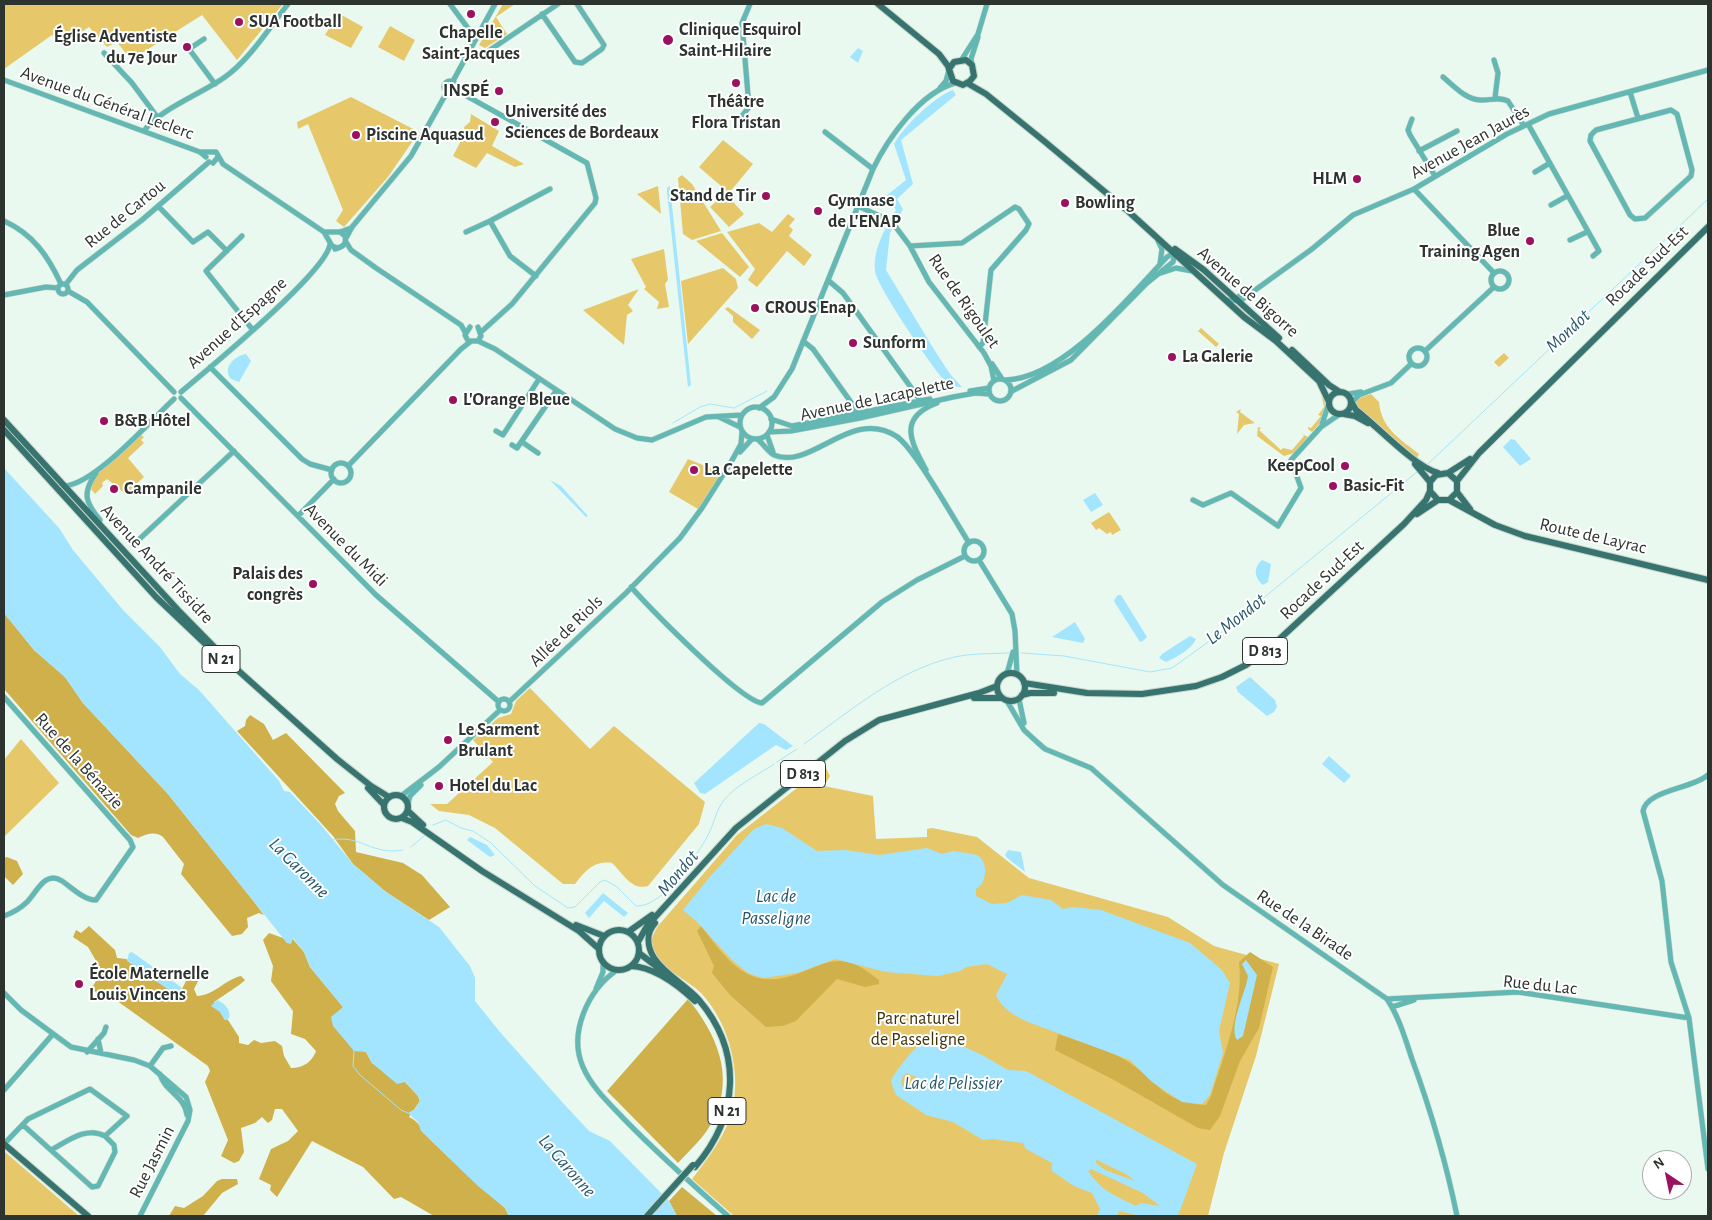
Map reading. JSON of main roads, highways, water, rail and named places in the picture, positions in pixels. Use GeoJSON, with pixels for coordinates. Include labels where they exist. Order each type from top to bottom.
{"type":"FeatureCollection","features":[{"type":"Feature","properties":{"kind":"main road"},"geometry":{"type":"LineString","coordinates":[[878,4],[939,54],[949,70],[949,76],[955,83],[967,83],[974,76],[972,65],[960,59],[939,54]]}},
{"type":"Feature","properties":{"kind":"main road"},"geometry":{"type":"LineString","coordinates":[[949,70],[960,59]]}},
{"type":"Feature","properties":{"kind":"main road","name":"Avenue de Bigorre"},"geometry":{"type":"LineString","coordinates":[[974,76],[986,94]]}},
{"type":"Feature","properties":{"kind":"main road","name":"Avenue de Bigorre"},"geometry":{"type":"LineString","coordinates":[[967,83],[986,94],[1124,208],[1198,274],[1265,326],[1329,385],[1340,392]]}},
{"type":"Feature","properties":{"kind":"main road","name":"Rocade Sud-Est"},"geometry":{"type":"LineString","coordinates":[[1457,481],[1479,453],[1708,227]]}},
{"type":"Feature","properties":{"kind":"main road","name":"Avenue de Bigorre"},"geometry":{"type":"LineString","coordinates":[[1175,252],[1204,270],[1234,302],[1319,381],[1329,402]]}},
{"type":"Feature","properties":{"kind":"main road"},"geometry":{"type":"LineString","coordinates":[[1340,392],[1348,394],[1356,410],[1426,468],[1438,473],[1448,473],[1457,481],[1457,492],[1449,500],[1438,500],[1430,491],[1430,482],[1417,465],[1375,429],[1360,418],[1333,412],[1329,402],[1332,396],[1340,392]]}},
{"type":"Feature","properties":{"kind":"main road"},"geometry":{"type":"LineString","coordinates":[[1342,414],[1350,409],[1352,402]]}},
{"type":"Feature","properties":{"kind":"main road","name":"Avenue André Tissidre"},"geometry":{"type":"LineString","coordinates":[[4,420],[124,552],[232,665],[337,758],[371,786],[389,797]]}},
{"type":"Feature","properties":{"kind":"main road","name":"Avenue André Tissidre"},"geometry":{"type":"LineString","coordinates":[[4,430],[189,630],[366,786],[384,805]]}},
{"type":"Feature","properties":{"kind":"main road","name":"Rocade Sud-Est"},"geometry":{"type":"LineString","coordinates":[[1448,473],[1479,453]]}},
{"type":"Feature","properties":{"kind":"main road"},"geometry":{"type":"LineString","coordinates":[[1430,482],[1438,473]]}},
{"type":"Feature","properties":{"kind":"main road","name":"Rocade Sud-Est"},"geometry":{"type":"LineString","coordinates":[[1020,697],[1036,692],[1142,694],[1171,691],[1196,686],[1230,673],[1272,646],[1404,524],[1426,500],[1430,491]]}},
{"type":"Feature","properties":{"kind":"main road","name":"Route de Layrac"},"geometry":{"type":"LineString","coordinates":[[1457,492],[1474,514]]}},
{"type":"Feature","properties":{"kind":"main road","name":"Rocade Sud-Est"},"geometry":{"type":"LineString","coordinates":[[1404,524],[1438,500]]}},
{"type":"Feature","properties":{"kind":"main road","name":"Route de Layrac"},"geometry":{"type":"LineString","coordinates":[[1449,500],[1474,514],[1525,536],[1708,580]]}},
{"type":"Feature","properties":{"kind":"main road"},"geometry":{"type":"LineString","coordinates":[[1016,672],[1024,683],[1020,697],[1005,700],[997,686],[1004,675],[1016,672]]}},
{"type":"Feature","properties":{"kind":"main road","name":"Rocade Sud-Est"},"geometry":{"type":"LineString","coordinates":[[1024,683],[1088,693]]}},
{"type":"Feature","properties":{"kind":"main road","name":"D 813"},"geometry":{"type":"LineString","coordinates":[[638,942],[644,930],[736,828],[845,742],[880,720],[997,686]]}},
{"type":"Feature","properties":{"kind":"main road","name":"D 813"},"geometry":{"type":"LineString","coordinates":[[943,702],[981,697],[1005,700]]}},
{"type":"Feature","properties":{"kind":"main road"},"geometry":{"type":"LineString","coordinates":[[599,949],[604,936],[615,930],[628,932],[638,942],[639,953],[632,966],[617,970],[603,963],[599,949],[579,931],[490,876],[412,822],[402,818],[389,817],[385,812],[384,805],[389,797],[401,796],[408,807],[439,837],[521,893],[580,927],[604,936]]}},
{"type":"Feature","properties":{"kind":"main road"},"geometry":{"type":"LineString","coordinates":[[402,818],[408,807]]}},
{"type":"Feature","properties":{"kind":"main road","name":"D 813"},"geometry":{"type":"LineString","coordinates":[[628,932],[645,922],[686,883]]}},
{"type":"Feature","properties":{"kind":"main road","name":"D 813"},"geometry":{"type":"LineString","coordinates":[[686,883],[683,891],[651,928],[649,947],[656,960],[699,1000]]}},
{"type":"Feature","properties":{"kind":"main road","name":"N 21"},"geometry":{"type":"LineString","coordinates":[[639,953],[699,1000],[709,1012],[722,1038],[728,1058],[730,1080],[728,1103],[720,1129],[709,1149],[649,1216]]}},
{"type":"Feature","properties":{"kind":"main road","name":"N 21"},"geometry":{"type":"LineString","coordinates":[[632,966],[645,969],[683,990],[704,1012],[723,1048],[728,1076],[725,1109],[712,1139],[694,1166]]}},
{"type":"Feature","properties":{"kind":"main road"},"geometry":{"type":"LineString","coordinates":[[4,1144],[88,1216]]}},
{"type":"Feature","properties":{"kind":"water"},"geometry":{"type":"Polygon","coordinates":[[[858,48],[863,51],[858,63],[850,57],[858,48]]]}},
{"type":"Feature","properties":{"kind":"water"},"geometry":{"type":"Polygon","coordinates":[[[953,90],[956,95],[901,140],[913,184],[897,199],[903,209],[890,233],[886,270],[935,351],[950,374],[962,387],[948,384],[918,345],[894,309],[875,271],[878,247],[896,210],[886,196],[906,180],[894,144],[920,113],[937,99],[953,90]]]}},
{"type":"Feature","properties":{"kind":"water"},"geometry":{"type":"Polygon","coordinates":[[[670,186],[691,385],[688,387],[667,192],[667,188],[670,186]]]}},
{"type":"Feature","properties":{"kind":"water"},"geometry":{"type":"Polygon","coordinates":[[[246,354],[251,361],[239,382],[231,379],[228,371],[231,363],[237,357],[246,354]]]}},
{"type":"Feature","properties":{"kind":"water"},"geometry":{"type":"Polygon","coordinates":[[[1511,439],[1515,440],[1531,459],[1520,466],[1503,447],[1511,439]]]}},
{"type":"Feature","properties":{"kind":"water","name":"La Garonne"},"geometry":{"type":"Polygon","coordinates":[[[4,468],[59,528],[73,550],[123,610],[160,647],[180,674],[199,690],[279,781],[284,791],[290,792],[321,825],[353,864],[386,892],[439,927],[470,966],[475,978],[475,1001],[500,1032],[589,1131],[610,1141],[669,1201],[677,1216],[509,1216],[505,1208],[478,1186],[421,1131],[418,1122],[408,1113],[415,1109],[420,1101],[418,1096],[405,1082],[397,1084],[372,1063],[366,1052],[354,1051],[333,1026],[331,1017],[343,1007],[310,967],[304,952],[293,938],[291,944],[287,943],[168,794],[83,703],[65,677],[34,650],[4,613],[4,468]]]}},
{"type":"Feature","properties":{"kind":"water"},"geometry":{"type":"Polygon","coordinates":[[[550,480],[561,486],[588,516],[586,517],[550,480]]]}},
{"type":"Feature","properties":{"kind":"water"},"geometry":{"type":"Polygon","coordinates":[[[1095,493],[1103,505],[1091,512],[1083,500],[1095,493]]]}},
{"type":"Feature","properties":{"kind":"water"},"geometry":{"type":"Polygon","coordinates":[[[1262,560],[1271,564],[1268,582],[1263,585],[1256,576],[1257,566],[1262,560]]]}},
{"type":"Feature","properties":{"kind":"water"},"geometry":{"type":"Polygon","coordinates":[[[1118,595],[1121,595],[1147,637],[1143,641],[1140,642],[1115,603],[1114,600],[1118,595]]]}},
{"type":"Feature","properties":{"kind":"water"},"geometry":{"type":"Polygon","coordinates":[[[1075,622],[1085,639],[1083,643],[1052,637],[1075,622]]]}},
{"type":"Feature","properties":{"kind":"water"},"geometry":{"type":"Polygon","coordinates":[[[1190,636],[1196,639],[1183,653],[1166,662],[1159,658],[1162,654],[1190,636]]]}},
{"type":"Feature","properties":{"kind":"water"},"geometry":{"type":"Polygon","coordinates":[[[1250,677],[1275,700],[1277,707],[1274,712],[1267,716],[1238,692],[1236,687],[1250,677]]]}},
{"type":"Feature","properties":{"kind":"water"},"geometry":{"type":"Polygon","coordinates":[[[759,723],[764,724],[793,746],[786,750],[776,745],[705,794],[700,793],[694,783],[759,723]]]}},
{"type":"Feature","properties":{"kind":"water"},"geometry":{"type":"Polygon","coordinates":[[[1329,756],[1351,776],[1344,783],[1322,764],[1329,756]]]}},
{"type":"Feature","properties":{"kind":"water","name":"Lac de Passeligne"},"geometry":{"type":"Polygon","coordinates":[[[766,824],[782,828],[817,851],[845,850],[879,855],[927,848],[942,854],[954,851],[977,855],[983,862],[985,872],[980,886],[976,889],[976,896],[992,904],[1007,903],[1022,895],[1051,900],[1063,909],[1072,907],[1101,910],[1190,943],[1222,970],[1230,983],[1219,1031],[1223,1053],[1210,1095],[1202,1104],[1182,1102],[1152,1082],[1130,1060],[1014,1015],[1005,1008],[996,995],[1007,974],[987,964],[966,967],[960,971],[938,976],[886,972],[835,959],[797,973],[763,978],[748,973],[731,959],[697,922],[683,910],[749,834],[754,829],[766,824]]]}},
{"type":"Feature","properties":{"kind":"water"},"geometry":{"type":"Polygon","coordinates":[[[470,837],[487,845],[495,855],[490,857],[467,840],[470,837]]]}},
{"type":"Feature","properties":{"kind":"water"},"geometry":{"type":"Polygon","coordinates":[[[1008,850],[1021,852],[1025,872],[1007,858],[1005,855],[1008,850]]]}},
{"type":"Feature","properties":{"kind":"water"},"geometry":{"type":"Polygon","coordinates":[[[603,893],[628,913],[624,917],[604,901],[589,918],[585,913],[603,893]]]}},
{"type":"Feature","properties":{"kind":"water"},"geometry":{"type":"Polygon","coordinates":[[[132,952],[181,987],[181,992],[176,995],[127,961],[129,953],[132,952]]]}},
{"type":"Feature","properties":{"kind":"water"},"geometry":{"type":"Polygon","coordinates":[[[1246,960],[1257,975],[1243,1036],[1237,1040],[1235,1034],[1236,1018],[1248,976],[1242,964],[1246,960]]]}},
{"type":"Feature","properties":{"kind":"water"},"geometry":{"type":"Polygon","coordinates":[[[217,1000],[223,1003],[229,1011],[228,1020],[225,1020],[220,1012],[211,1006],[217,1000]]]}},
{"type":"Feature","properties":{"kind":"water","name":"Lac de Pelissier"},"geometry":{"type":"Polygon","coordinates":[[[927,1038],[948,1039],[1008,1070],[1026,1071],[1197,1164],[1178,1216],[1140,1216],[1119,1211],[1117,1216],[1097,1216],[1100,1209],[1092,1193],[1074,1186],[1052,1171],[1052,1163],[1026,1149],[1023,1143],[992,1139],[983,1140],[953,1122],[926,1115],[896,1095],[891,1082],[896,1072],[906,1058],[927,1038]],[[907,1073],[903,1076],[901,1082],[903,1087],[908,1089],[914,1083],[916,1077],[907,1073]],[[1097,1160],[1095,1162],[1105,1170],[1135,1181],[1126,1174],[1097,1160]],[[1091,1169],[1088,1171],[1099,1184],[1115,1196],[1136,1206],[1141,1203],[1160,1206],[1143,1193],[1091,1169]]]}},
{"type":"Feature","properties":{"kind":"waterway","name":"Mondot"},"geometry":{"type":"LineString","coordinates":[[1428,464],[1708,199]]}},
{"type":"Feature","properties":{"kind":"waterway"},"geometry":{"type":"LineString","coordinates":[[673,423],[700,407],[710,404],[734,408],[767,391]]}},
{"type":"Feature","properties":{"kind":"waterway","name":"Le Mondot"},"geometry":{"type":"LineString","coordinates":[[1021,653],[1064,656],[1150,672],[1172,668],[1222,632],[1417,472]]}},
{"type":"Feature","properties":{"kind":"waterway","name":"Le Mondot"},"geometry":{"type":"LineString","coordinates":[[804,744],[857,705],[914,671],[955,657],[975,654],[1009,653]]}},
{"type":"Feature","properties":{"kind":"waterway"},"geometry":{"type":"LineString","coordinates":[[777,762],[797,749]]}},
{"type":"Feature","properties":{"kind":"waterway","name":"Mondot"},"geometry":{"type":"LineString","coordinates":[[433,825],[446,820],[461,828],[473,831],[491,843],[535,886],[568,908],[575,907],[600,882],[605,880],[617,887],[636,906],[657,899],[678,879],[708,835],[724,800],[741,785],[774,764]]}},
{"type":"Feature","properties":{"kind":"waterway"},"geometry":{"type":"LineString","coordinates":[[411,847],[425,835]]}},
{"type":"Feature","properties":{"kind":"waterway","name":"Mondot"},"geometry":{"type":"LineString","coordinates":[[332,840],[351,840],[383,850],[403,850]]}},
{"type":"Feature","properties":{"kind":"waterway"},"geometry":{"type":"LineString","coordinates":[[354,1051],[353,1066],[360,1075],[401,1110],[408,1113]]}},
{"type":"Feature","properties":{"kind":"place","name":"Chapelle Saint-Jacques"},"geometry":{"type":"Point","coordinates":[471,14]}},
{"type":"Feature","properties":{"kind":"place","name":"SUA Football"},"geometry":{"type":"Point","coordinates":[239,22]}},
{"type":"Feature","properties":{"kind":"place","name":"Clinique Esquirol Saint-Hilaire"},"geometry":{"type":"Point","coordinates":[668,40]}},
{"type":"Feature","properties":{"kind":"place","name":"Église Adventiste du 7e Jour"},"geometry":{"type":"Point","coordinates":[187,47]}},
{"type":"Feature","properties":{"kind":"place","name":"Théâtre Flora Tristan"},"geometry":{"type":"Point","coordinates":[736,83]}},
{"type":"Feature","properties":{"kind":"place","name":"INSPÉ"},"geometry":{"type":"Point","coordinates":[499,91]}},
{"type":"Feature","properties":{"kind":"place","name":"Université des Sciences de Bordeaux"},"geometry":{"type":"Point","coordinates":[495,122]}},
{"type":"Feature","properties":{"kind":"place","name":"Piscine Aquasud"},"geometry":{"type":"Point","coordinates":[356,135]}},
{"type":"Feature","properties":{"kind":"place","name":"HLM"},"geometry":{"type":"Point","coordinates":[1357,179]}},
{"type":"Feature","properties":{"kind":"place","name":"Stand de Tir"},"geometry":{"type":"Point","coordinates":[766,196]}},
{"type":"Feature","properties":{"kind":"place","name":"Bowling"},"geometry":{"type":"Point","coordinates":[1065,203]}},
{"type":"Feature","properties":{"kind":"place","name":"Gymnase de L'ENAP"},"geometry":{"type":"Point","coordinates":[818,211]}},
{"type":"Feature","properties":{"kind":"place","name":"Blue Training Agen"},"geometry":{"type":"Point","coordinates":[1530,241]}},
{"type":"Feature","properties":{"kind":"place","name":"CROUS Enap"},"geometry":{"type":"Point","coordinates":[755,308]}},
{"type":"Feature","properties":{"kind":"place","name":"Sunform"},"geometry":{"type":"Point","coordinates":[853,343]}},
{"type":"Feature","properties":{"kind":"place","name":"La Galerie"},"geometry":{"type":"Point","coordinates":[1172,357]}},
{"type":"Feature","properties":{"kind":"place","name":"L'Orange Bleue"},"geometry":{"type":"Point","coordinates":[453,400]}},
{"type":"Feature","properties":{"kind":"place","name":"B&B Hôtel"},"geometry":{"type":"Point","coordinates":[104,421]}},
{"type":"Feature","properties":{"kind":"place","name":"KeepCool"},"geometry":{"type":"Point","coordinates":[1345,466]}},
{"type":"Feature","properties":{"kind":"place","name":"La Capelette"},"geometry":{"type":"Point","coordinates":[694,470]}},
{"type":"Feature","properties":{"kind":"place","name":"Basic-Fit"},"geometry":{"type":"Point","coordinates":[1333,486]}},
{"type":"Feature","properties":{"kind":"place","name":"Campanile"},"geometry":{"type":"Point","coordinates":[114,489]}},
{"type":"Feature","properties":{"kind":"place","name":"Palais des congrès"},"geometry":{"type":"Point","coordinates":[313,584]}},
{"type":"Feature","properties":{"kind":"place","name":"Le Sarment Brulant"},"geometry":{"type":"Point","coordinates":[448,740]}},
{"type":"Feature","properties":{"kind":"place","name":"Hotel du Lac"},"geometry":{"type":"Point","coordinates":[439,786]}},
{"type":"Feature","properties":{"kind":"place","name":"École Maternelle Louis Vincens"},"geometry":{"type":"Point","coordinates":[79,984]}},
{"type":"Feature","properties":{"kind":"park label","name":"Parc naturel de Passeligne"},"geometry":{"type":"Point","coordinates":[918,1029]}}]}
